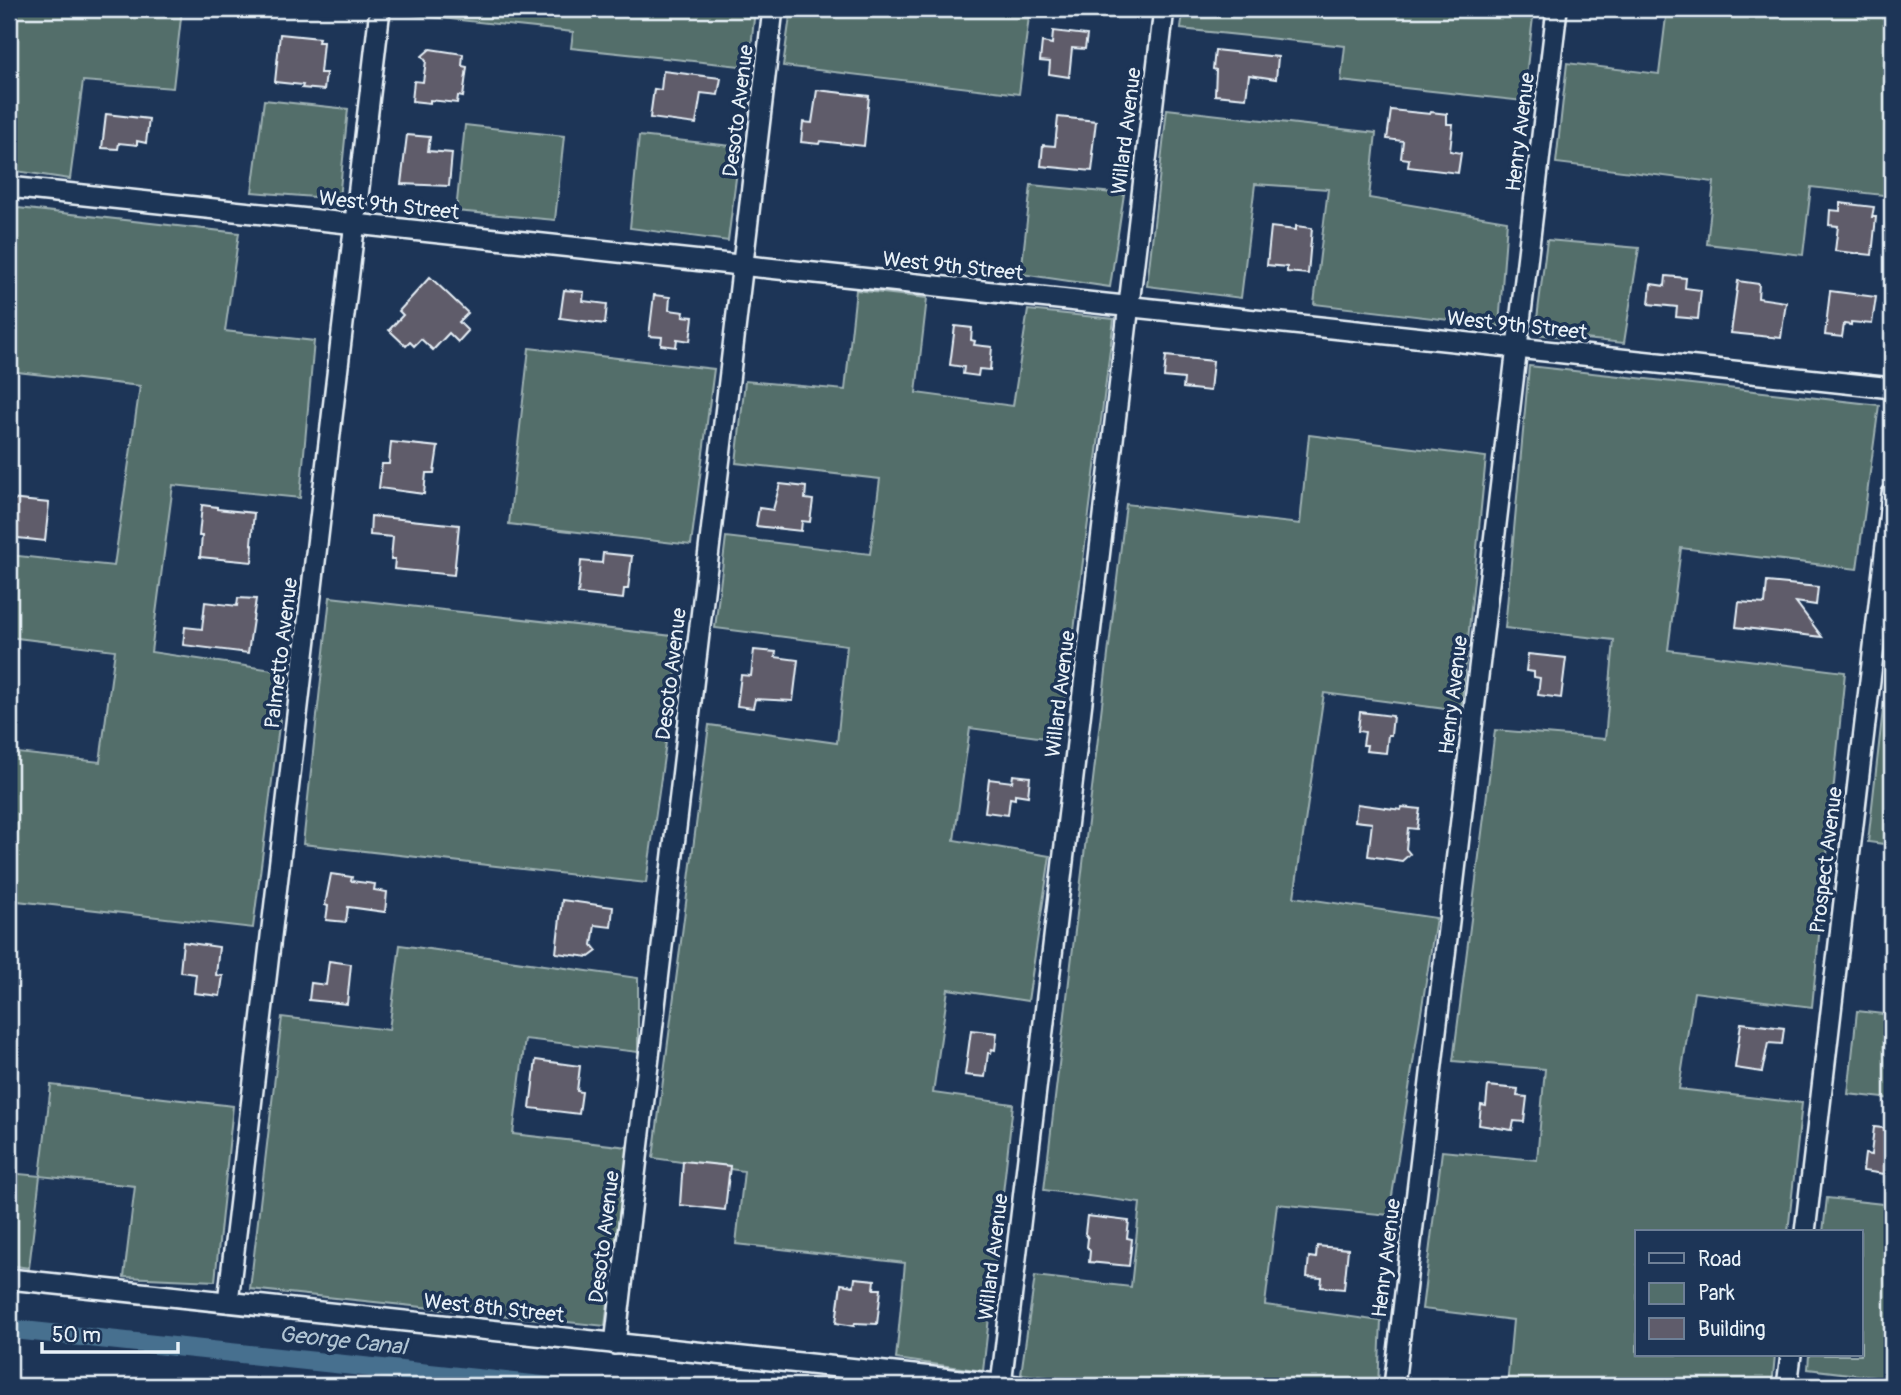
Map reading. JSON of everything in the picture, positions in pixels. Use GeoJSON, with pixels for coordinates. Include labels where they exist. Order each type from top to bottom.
{"type":"FeatureCollection","features":[{"type":"Feature","properties":{"kind":"street","name":"Palmetto Avenue"},"geometry":{"type":"LineString","coordinates":[[228,1303],[380,9]]}},
{"type":"Feature","properties":{"kind":"street","name":"Desoto Avenue"},"geometry":{"type":"LineString","coordinates":[[615,1344],[773,9]]}},
{"type":"Feature","properties":{"kind":"street","name":"Willard Avenue"},"geometry":{"type":"LineString","coordinates":[[1009,1385],[1128,307],[1164,9]]}},
{"type":"Feature","properties":{"kind":"street","name":"Henry Avenue"},"geometry":{"type":"LineString","coordinates":[[1394,1386],[1557,9]]}},
{"type":"Feature","properties":{"kind":"street","name":"West 9th Street"},"geometry":{"type":"LineString","coordinates":[[9,187],[1892,388]]}},
{"type":"Feature","properties":{"kind":"street","name":"Prospect Avenue"},"geometry":{"type":"LineString","coordinates":[[1805,1230],[1892,494]]}},
{"type":"Feature","properties":{"kind":"street","name":"West 8th Street"},"geometry":{"type":"LineString","coordinates":[[9,1279],[1009,1385]]}},
{"type":"Feature","properties":{"kind":"street"},"geometry":{"type":"LineString","coordinates":[[1787,1386],[1791,1356]]}},
{"type":"Feature","properties":{"kind":"green space"},"geometry":{"type":"Polygon","coordinates":[[[9,9],[182,9],[173,88],[83,81],[70,179],[9,170],[9,9]]]}},
{"type":"Feature","properties":{"kind":"green space"},"geometry":{"type":"Polygon","coordinates":[[[394,9],[755,9],[749,67],[571,48],[573,32],[393,13],[394,9]]]}},
{"type":"Feature","properties":{"kind":"green space"},"geometry":{"type":"Polygon","coordinates":[[[791,9],[1030,9],[1019,94],[783,66],[791,9]]]}},
{"type":"Feature","properties":{"kind":"green space"},"geometry":{"type":"Polygon","coordinates":[[[1183,9],[1534,9],[1523,101],[1341,81],[1345,46],[1181,29],[1183,9]]]}},
{"type":"Feature","properties":{"kind":"green space"},"geometry":{"type":"Polygon","coordinates":[[[1667,9],[1892,9],[1892,196],[1811,187],[1803,255],[1707,244],[1714,182],[1556,163],[1567,63],[1659,74],[1667,9]]]}},
{"type":"Feature","properties":{"kind":"green space"},"geometry":{"type":"Polygon","coordinates":[[[264,100],[348,109],[339,199],[252,192],[264,100]]]}},
{"type":"Feature","properties":{"kind":"green space"},"geometry":{"type":"Polygon","coordinates":[[[1167,109],[1376,133],[1369,198],[1507,221],[1499,326],[1314,304],[1328,189],[1255,184],[1241,298],[1147,286],[1167,109]]]}},
{"type":"Feature","properties":{"kind":"green space"},"geometry":{"type":"Polygon","coordinates":[[[465,125],[564,136],[555,220],[456,211],[465,125]]]}},
{"type":"Feature","properties":{"kind":"green space"},"geometry":{"type":"Polygon","coordinates":[[[639,136],[740,147],[728,241],[630,228],[639,136]]]}},
{"type":"Feature","properties":{"kind":"green space"},"geometry":{"type":"Polygon","coordinates":[[[1031,185],[1124,194],[1110,287],[1021,274],[1031,185]]]}},
{"type":"Feature","properties":{"kind":"green space"},"geometry":{"type":"Polygon","coordinates":[[[9,207],[239,233],[225,331],[314,341],[300,498],[173,485],[151,652],[286,672],[253,928],[9,900],[9,752],[100,762],[115,650],[9,637],[9,555],[114,566],[140,386],[9,371],[9,207]]]}},
{"type":"Feature","properties":{"kind":"green space"},"geometry":{"type":"Polygon","coordinates":[[[1547,240],[1639,248],[1624,343],[1535,334],[1547,240]]]}},
{"type":"Feature","properties":{"kind":"green space"},"geometry":{"type":"Polygon","coordinates":[[[856,290],[927,298],[916,393],[1013,406],[1028,310],[1114,319],[1060,740],[970,728],[954,840],[1050,856],[1028,1001],[948,989],[933,1093],[1013,1104],[983,1371],[896,1359],[905,1263],[736,1244],[744,1171],[653,1158],[709,725],[837,743],[847,645],[715,628],[726,537],[870,554],[880,479],[736,463],[745,381],[845,390],[856,290]]]}},
{"type":"Feature","properties":{"kind":"green space"},"geometry":{"type":"Polygon","coordinates":[[[529,348],[714,369],[691,545],[509,524],[529,348]]]}},
{"type":"Feature","properties":{"kind":"green space"},"geometry":{"type":"Polygon","coordinates":[[[1529,366],[1879,405],[1857,569],[1681,548],[1668,650],[1845,672],[1812,1007],[1694,992],[1679,1089],[1802,1103],[1788,1230],[1635,1230],[1635,1356],[1775,1356],[1772,1386],[1507,1386],[1513,1320],[1422,1309],[1442,1151],[1537,1160],[1545,1069],[1453,1061],[1495,730],[1605,739],[1614,640],[1505,628],[1529,366]]]}},
{"type":"Feature","properties":{"kind":"green space"},"geometry":{"type":"Polygon","coordinates":[[[1309,435],[1486,457],[1461,711],[1324,693],[1294,897],[1436,918],[1389,1215],[1277,1204],[1265,1305],[1381,1321],[1378,1386],[1131,1386],[1021,1374],[1035,1276],[1131,1287],[1140,1203],[1044,1190],[1126,504],[1300,524],[1309,435]]]}},
{"type":"Feature","properties":{"kind":"green space"},"geometry":{"type":"Polygon","coordinates":[[[330,597],[681,637],[646,883],[303,844],[330,597]]]}},
{"type":"Feature","properties":{"kind":"green space"},"geometry":{"type":"Polygon","coordinates":[[[1892,629],[1892,845],[1868,842],[1892,629]]]}},
{"type":"Feature","properties":{"kind":"green space"},"geometry":{"type":"Polygon","coordinates":[[[400,945],[638,978],[638,1052],[525,1039],[513,1134],[628,1147],[605,1326],[250,1289],[282,1017],[389,1030],[400,945]]]}},
{"type":"Feature","properties":{"kind":"green space"},"geometry":{"type":"Polygon","coordinates":[[[1857,1011],[1892,1015],[1892,1099],[1848,1094],[1857,1011]]]}},
{"type":"Feature","properties":{"kind":"green space"},"geometry":{"type":"Polygon","coordinates":[[[51,1085],[233,1106],[215,1281],[124,1277],[135,1186],[40,1176],[51,1085]]]}},
{"type":"Feature","properties":{"kind":"green space"},"geometry":{"type":"Polygon","coordinates":[[[9,1173],[40,1176],[29,1268],[9,1265],[9,1173]]]}},
{"type":"Feature","properties":{"kind":"green space"},"geometry":{"type":"Polygon","coordinates":[[[1827,1198],[1892,1205],[1892,1379],[1808,1369],[1809,1356],[1862,1356],[1862,1230],[1823,1230],[1827,1198]]]}},
{"type":"Feature","properties":{"kind":"building"},"geometry":{"type":"Polygon","coordinates":[[[1053,31],[1087,35],[1085,49],[1072,48],[1069,77],[1049,74],[1050,62],[1040,61],[1042,42],[1052,44],[1053,31]]]}},
{"type":"Feature","properties":{"kind":"building"},"geometry":{"type":"Polygon","coordinates":[[[280,34],[319,38],[318,42],[323,42],[320,73],[326,73],[324,90],[275,82],[280,34]]]}},
{"type":"Feature","properties":{"kind":"building"},"geometry":{"type":"Polygon","coordinates":[[[430,49],[463,54],[462,66],[467,67],[463,97],[458,96],[457,103],[412,101],[414,81],[423,82],[426,61],[422,56],[430,49]]]}},
{"type":"Feature","properties":{"kind":"building"},"geometry":{"type":"Polygon","coordinates":[[[1215,50],[1278,57],[1276,79],[1249,75],[1246,98],[1215,95],[1215,50]]]}},
{"type":"Feature","properties":{"kind":"building"},"geometry":{"type":"Polygon","coordinates":[[[663,71],[721,78],[718,95],[701,93],[696,124],[650,118],[654,89],[661,90],[663,71]]]}},
{"type":"Feature","properties":{"kind":"building"},"geometry":{"type":"Polygon","coordinates":[[[817,90],[869,96],[864,146],[820,141],[819,144],[801,142],[803,122],[812,123],[817,90]]]}},
{"type":"Feature","properties":{"kind":"building"},"geometry":{"type":"Polygon","coordinates":[[[1391,110],[1447,114],[1447,124],[1453,124],[1450,151],[1461,153],[1458,173],[1408,167],[1409,159],[1401,158],[1403,141],[1387,139],[1391,110]]]}},
{"type":"Feature","properties":{"kind":"building"},"geometry":{"type":"Polygon","coordinates":[[[106,114],[149,119],[146,143],[119,143],[118,149],[102,148],[106,114]]]}},
{"type":"Feature","properties":{"kind":"building"},"geometry":{"type":"Polygon","coordinates":[[[1058,117],[1096,121],[1092,171],[1041,166],[1043,145],[1055,146],[1058,117]]]}},
{"type":"Feature","properties":{"kind":"building"},"geometry":{"type":"Polygon","coordinates":[[[407,135],[430,137],[428,151],[452,153],[449,186],[401,184],[407,135]]]}},
{"type":"Feature","properties":{"kind":"building"},"geometry":{"type":"Polygon","coordinates":[[[1840,203],[1874,207],[1872,217],[1876,217],[1872,255],[1835,251],[1838,226],[1829,225],[1830,210],[1840,211],[1840,203]]]}},
{"type":"Feature","properties":{"kind":"building"},"geometry":{"type":"Polygon","coordinates":[[[1296,226],[1312,228],[1308,274],[1287,272],[1287,267],[1267,265],[1271,227],[1296,230],[1296,226]]]}},
{"type":"Feature","properties":{"kind":"building"},"geometry":{"type":"Polygon","coordinates":[[[1666,276],[1686,278],[1685,288],[1701,290],[1698,319],[1676,317],[1677,307],[1649,304],[1651,284],[1665,286],[1666,276]]]}},
{"type":"Feature","properties":{"kind":"building"},"geometry":{"type":"Polygon","coordinates":[[[430,277],[468,313],[459,322],[468,331],[458,342],[449,333],[433,350],[421,339],[414,346],[410,342],[406,346],[389,330],[403,315],[399,311],[430,277]]]}},
{"type":"Feature","properties":{"kind":"building"},"geometry":{"type":"Polygon","coordinates":[[[1738,281],[1759,284],[1758,298],[1786,302],[1781,338],[1731,333],[1738,281]]]}},
{"type":"Feature","properties":{"kind":"building"},"geometry":{"type":"Polygon","coordinates":[[[564,290],[584,292],[583,301],[607,304],[605,324],[560,318],[564,290]]]}},
{"type":"Feature","properties":{"kind":"building"},"geometry":{"type":"Polygon","coordinates":[[[1830,291],[1876,297],[1872,324],[1851,322],[1851,325],[1844,324],[1842,337],[1825,335],[1830,291]]]}},
{"type":"Feature","properties":{"kind":"building"},"geometry":{"type":"Polygon","coordinates":[[[654,295],[670,297],[669,310],[684,312],[683,316],[693,317],[690,341],[677,339],[676,347],[661,345],[662,337],[649,336],[654,295]]]}},
{"type":"Feature","properties":{"kind":"building"},"geometry":{"type":"Polygon","coordinates":[[[955,326],[972,328],[971,340],[975,341],[974,345],[992,347],[990,370],[979,369],[978,376],[963,374],[964,367],[950,365],[955,326]]]}},
{"type":"Feature","properties":{"kind":"building"},"geometry":{"type":"Polygon","coordinates":[[[1166,356],[1213,361],[1210,391],[1183,388],[1184,379],[1164,377],[1166,356]]]}},
{"type":"Feature","properties":{"kind":"building"},"geometry":{"type":"Polygon","coordinates":[[[391,442],[438,447],[434,473],[426,473],[424,494],[379,488],[382,464],[389,464],[391,442]]]}},
{"type":"Feature","properties":{"kind":"building"},"geometry":{"type":"Polygon","coordinates":[[[780,484],[806,487],[805,499],[813,500],[810,522],[802,521],[801,531],[756,526],[759,508],[773,510],[780,484]]]}},
{"type":"Feature","properties":{"kind":"building"},"geometry":{"type":"Polygon","coordinates":[[[9,499],[49,503],[45,541],[9,537],[9,499]]]}},
{"type":"Feature","properties":{"kind":"building"},"geometry":{"type":"Polygon","coordinates":[[[202,505],[254,513],[252,562],[200,557],[202,505]]]}},
{"type":"Feature","properties":{"kind":"building"},"geometry":{"type":"Polygon","coordinates":[[[371,516],[459,525],[454,575],[394,569],[395,559],[391,559],[393,537],[370,535],[371,516]]]}},
{"type":"Feature","properties":{"kind":"building"},"geometry":{"type":"Polygon","coordinates":[[[603,553],[632,556],[628,589],[624,589],[623,599],[578,594],[581,561],[602,563],[603,553]]]}},
{"type":"Feature","properties":{"kind":"building"},"geometry":{"type":"Polygon","coordinates":[[[1767,582],[1818,587],[1816,605],[1796,602],[1822,637],[1736,627],[1739,602],[1765,604],[1767,582]]]}},
{"type":"Feature","properties":{"kind":"building"},"geometry":{"type":"Polygon","coordinates":[[[238,598],[256,599],[248,653],[183,645],[185,627],[202,629],[205,602],[237,606],[238,598]]]}},
{"type":"Feature","properties":{"kind":"building"},"geometry":{"type":"Polygon","coordinates":[[[754,650],[776,652],[775,657],[798,660],[793,701],[755,699],[753,708],[737,706],[741,675],[751,676],[754,650]]]}},
{"type":"Feature","properties":{"kind":"building"},"geometry":{"type":"Polygon","coordinates":[[[1528,654],[1566,658],[1561,698],[1538,695],[1540,678],[1534,677],[1534,672],[1526,671],[1528,654]]]}},
{"type":"Feature","properties":{"kind":"building"},"geometry":{"type":"Polygon","coordinates":[[[1360,712],[1393,716],[1386,753],[1366,751],[1367,745],[1363,745],[1365,732],[1358,731],[1360,712]]]}},
{"type":"Feature","properties":{"kind":"building"},"geometry":{"type":"Polygon","coordinates":[[[1013,775],[1030,777],[1028,796],[1015,794],[1015,799],[1010,798],[1008,815],[985,812],[989,779],[1012,782],[1013,775]]]}},
{"type":"Feature","properties":{"kind":"building"},"geometry":{"type":"Polygon","coordinates":[[[1357,804],[1401,810],[1402,807],[1420,809],[1417,829],[1408,828],[1406,849],[1410,854],[1402,861],[1368,856],[1372,823],[1355,821],[1357,804]]]}},
{"type":"Feature","properties":{"kind":"building"},"geometry":{"type":"Polygon","coordinates":[[[331,874],[352,877],[351,881],[375,884],[374,890],[387,892],[385,912],[348,907],[346,922],[326,920],[328,906],[325,905],[331,874]]]}},
{"type":"Feature","properties":{"kind":"building"},"geometry":{"type":"Polygon","coordinates":[[[562,900],[613,907],[611,927],[595,925],[592,945],[597,951],[589,957],[556,953],[562,900]]]}},
{"type":"Feature","properties":{"kind":"building"},"geometry":{"type":"Polygon","coordinates":[[[183,942],[219,947],[216,975],[223,976],[220,996],[194,993],[196,974],[180,972],[183,942]]]}},
{"type":"Feature","properties":{"kind":"building"},"geometry":{"type":"Polygon","coordinates":[[[329,961],[351,964],[347,1004],[309,1000],[311,983],[326,985],[329,961]]]}},
{"type":"Feature","properties":{"kind":"building"},"geometry":{"type":"Polygon","coordinates":[[[1741,1023],[1784,1028],[1782,1044],[1768,1043],[1762,1072],[1735,1068],[1741,1023]]]}},
{"type":"Feature","properties":{"kind":"building"},"geometry":{"type":"Polygon","coordinates":[[[971,1030],[997,1033],[995,1050],[992,1049],[991,1053],[988,1053],[985,1077],[965,1075],[971,1030]]]}},
{"type":"Feature","properties":{"kind":"building"},"geometry":{"type":"Polygon","coordinates":[[[536,1060],[580,1066],[577,1091],[582,1092],[579,1114],[530,1108],[536,1060]]]}},
{"type":"Feature","properties":{"kind":"building"},"geometry":{"type":"Polygon","coordinates":[[[1488,1086],[1518,1089],[1517,1096],[1527,1097],[1524,1122],[1514,1121],[1512,1130],[1479,1125],[1481,1105],[1486,1106],[1488,1086]]]}},
{"type":"Feature","properties":{"kind":"building"},"geometry":{"type":"Polygon","coordinates":[[[1874,1127],[1892,1129],[1892,1175],[1863,1171],[1865,1154],[1871,1155],[1874,1127]]]}},
{"type":"Feature","properties":{"kind":"building"},"geometry":{"type":"Polygon","coordinates":[[[683,1161],[730,1166],[725,1210],[680,1205],[683,1161]]]}},
{"type":"Feature","properties":{"kind":"building"},"geometry":{"type":"Polygon","coordinates":[[[1087,1216],[1129,1221],[1127,1238],[1132,1239],[1129,1266],[1089,1262],[1090,1251],[1085,1233],[1087,1216]]]}},
{"type":"Feature","properties":{"kind":"building"},"geometry":{"type":"Polygon","coordinates":[[[1317,1246],[1348,1249],[1344,1289],[1321,1287],[1322,1278],[1307,1277],[1309,1257],[1316,1258],[1317,1246]]]}},
{"type":"Feature","properties":{"kind":"building"},"geometry":{"type":"Polygon","coordinates":[[[855,1278],[875,1280],[874,1289],[881,1289],[877,1324],[855,1323],[854,1326],[836,1323],[841,1284],[854,1286],[855,1278]]]}},
{"type":"Feature","properties":{"kind":"waterway","name":"George Canal"},"geometry":{"type":"LineString","coordinates":[[9,1329],[547,1386]]}}]}
